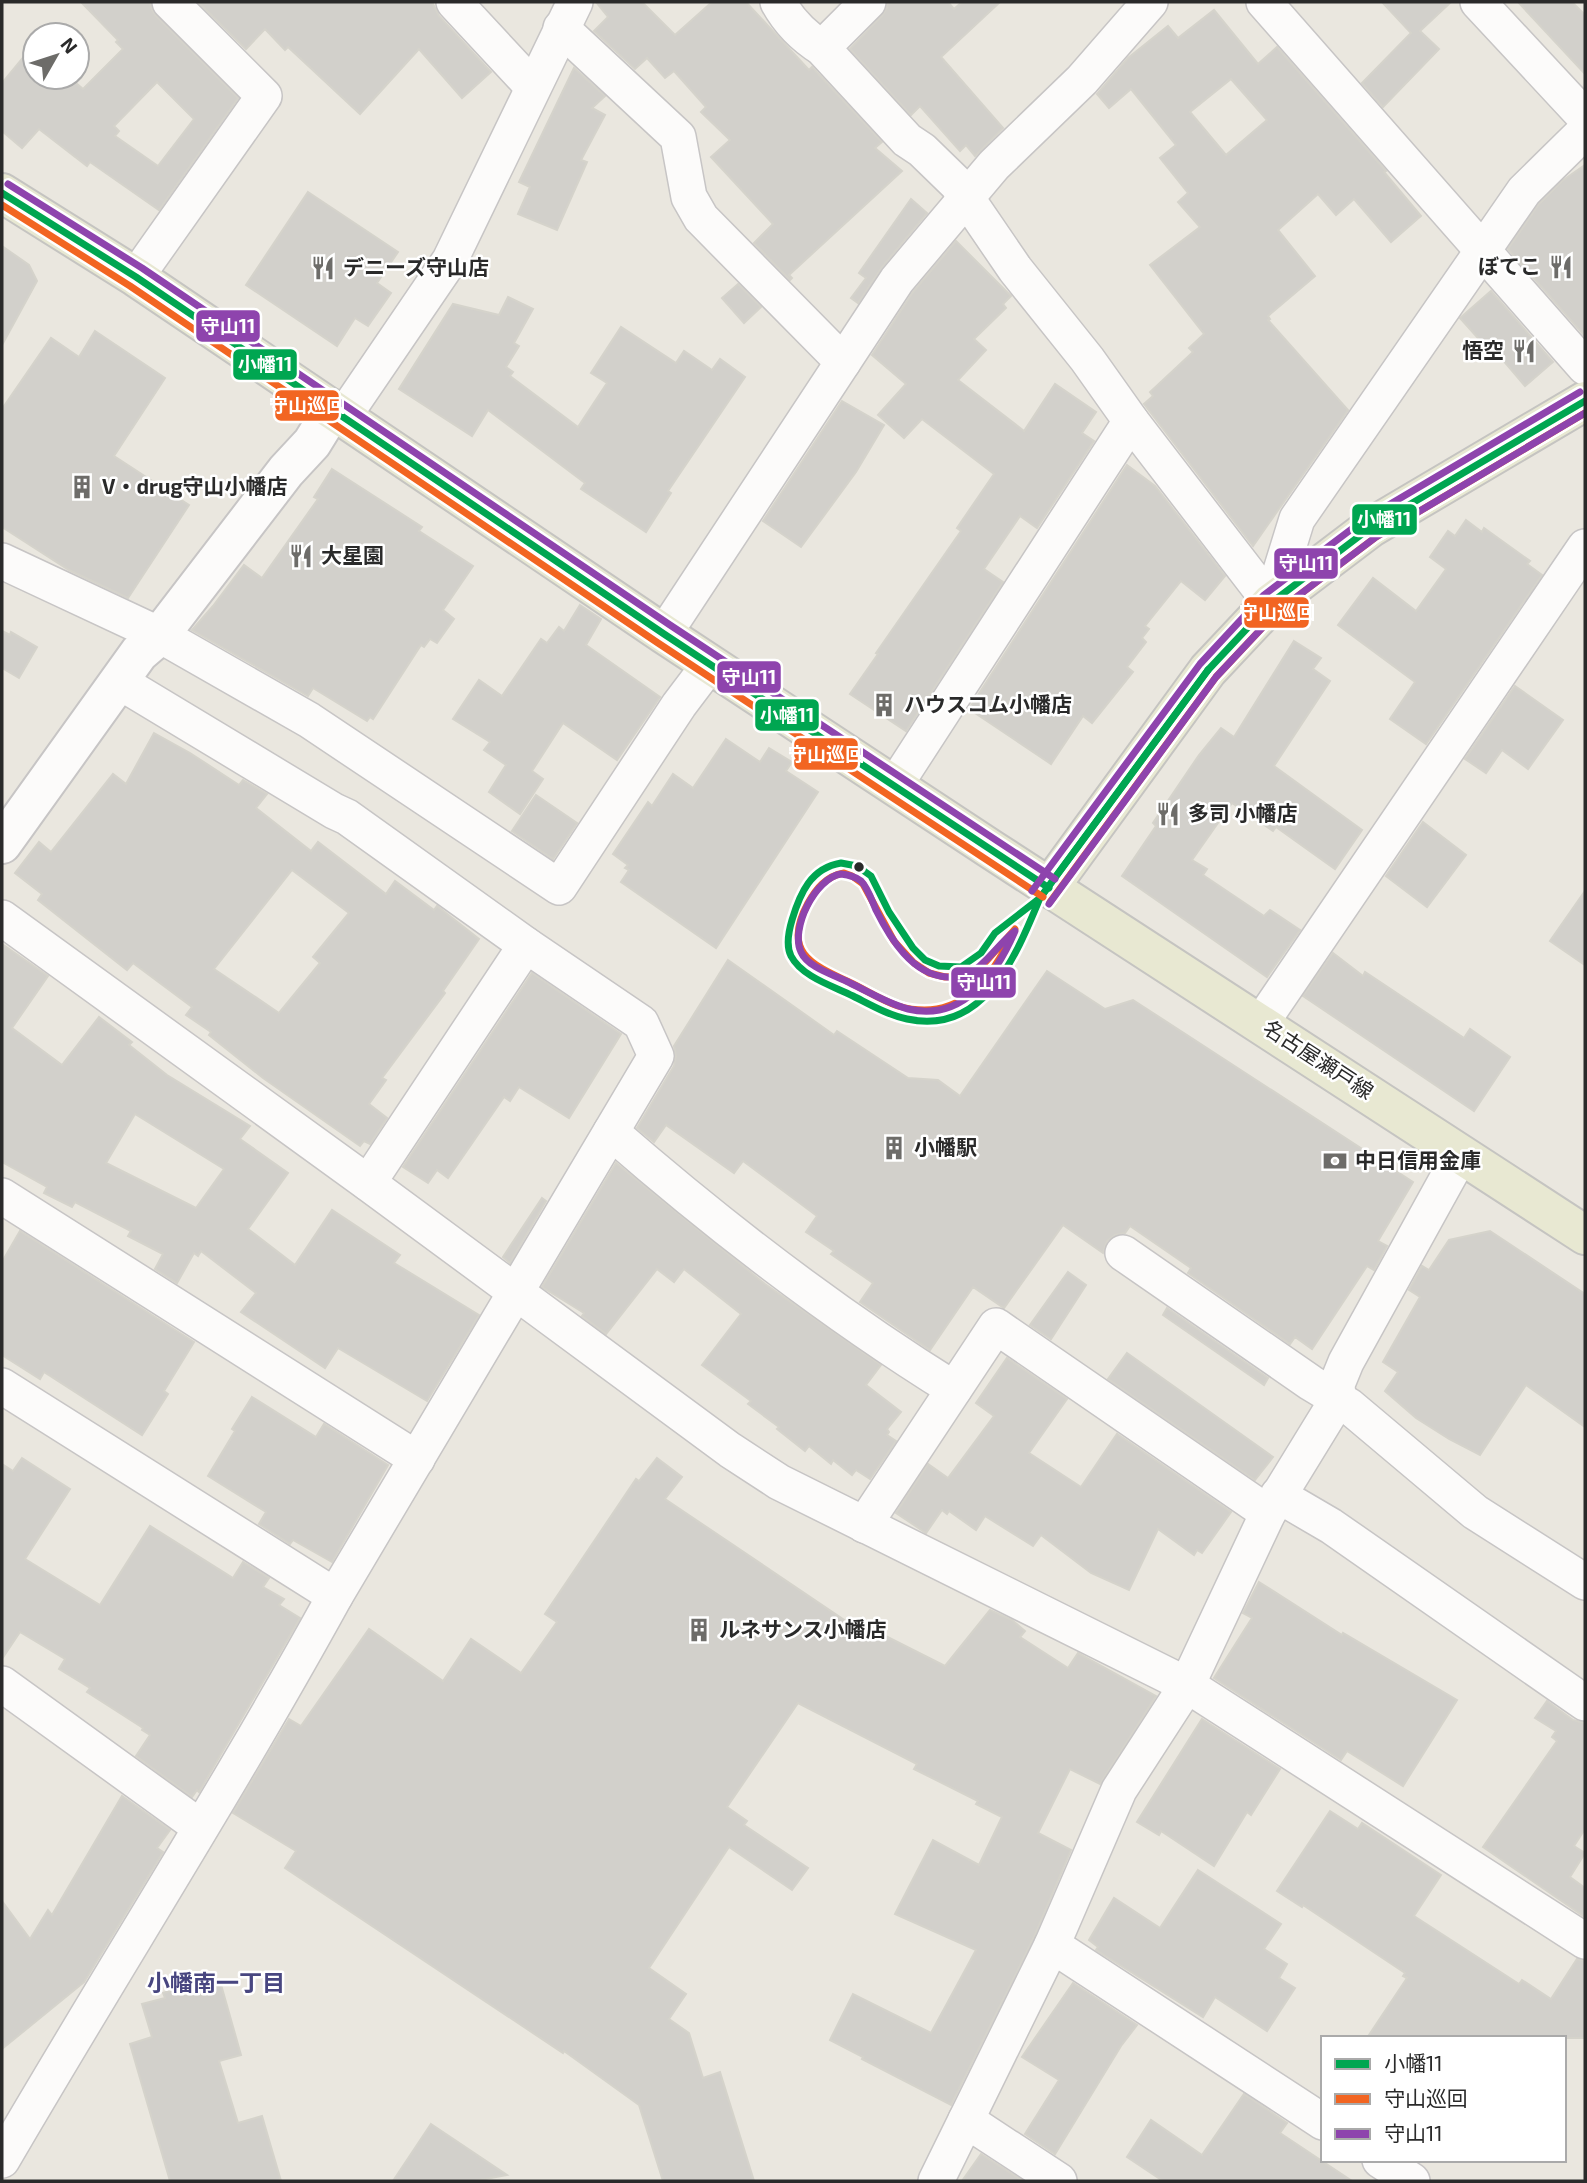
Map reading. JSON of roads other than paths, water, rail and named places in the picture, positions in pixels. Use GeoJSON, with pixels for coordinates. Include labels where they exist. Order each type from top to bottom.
{"type":"FeatureCollection","features":[{"type":"Feature","properties":{"kind":"main road","name":"名古屋瀬戸線"},"geometry":{"type":"LineString","coordinates":[[2,193],[136,277],[664,634],[895,785],[1045,893],[1261,1023],[1585,1235]]}},
{"type":"Feature","properties":{"kind":"main road"},"geometry":{"type":"LineString","coordinates":[[1045,893],[1208,670],[1270,603],[1370,528],[1585,401]]}},
{"type":"Feature","properties":{"kind":"street"},"geometry":{"type":"LineString","coordinates":[[136,277],[264,96],[170,2]]}},
{"type":"Feature","properties":{"kind":"street"},"geometry":{"type":"LineString","coordinates":[[454,2],[533,87]]}},
{"type":"Feature","properties":{"kind":"street"},"geometry":{"type":"LineString","coordinates":[[778,2],[787,19],[808,40],[822,48],[907,140],[922,150],[967,196],[1015,269],[1087,359],[1270,603]]}},
{"type":"Feature","properties":{"kind":"street"},"geometry":{"type":"LineString","coordinates":[[822,48],[868,2]]}},
{"type":"Feature","properties":{"kind":"street"},"geometry":{"type":"LineString","coordinates":[[664,634],[897,280],[994,165],[1082,80],[1150,2]]}},
{"type":"Feature","properties":{"kind":"street"},"geometry":{"type":"LineString","coordinates":[[1264,2],[1585,367]]}},
{"type":"Feature","properties":{"kind":"street"},"geometry":{"type":"LineString","coordinates":[[1478,2],[1585,117]]}},
{"type":"Feature","properties":{"kind":"street"},"geometry":{"type":"LineString","coordinates":[[2,844],[139,653],[160,635],[286,471],[338,413],[450,260],[568,15],[678,137],[689,197],[701,218],[843,362]]}},
{"type":"Feature","properties":{"kind":"street"},"geometry":{"type":"LineString","coordinates":[[1270,603],[1297,520],[1524,191],[1585,131]]}},
{"type":"Feature","properties":{"kind":"street"},"geometry":{"type":"LineString","coordinates":[[895,785],[1131,421]]}},
{"type":"Feature","properties":{"kind":"street"},"geometry":{"type":"LineString","coordinates":[[1261,1023],[1585,547]]}},
{"type":"Feature","properties":{"kind":"street"},"geometry":{"type":"LineString","coordinates":[[2,561],[160,635],[309,720],[559,887],[679,705],[710,664]]}},
{"type":"Feature","properties":{"kind":"street"},"geometry":{"type":"LineString","coordinates":[[2,2160],[656,1056],[641,1023],[526,945],[347,817],[120,682]]}},
{"type":"Feature","properties":{"kind":"street"},"geometry":{"type":"LineString","coordinates":[[2,918],[368,1183],[515,1294],[730,1450],[779,1482],[1187,1685],[1585,1941]]}},
{"type":"Feature","properties":{"kind":"street"},"geometry":{"type":"LineString","coordinates":[[368,1183],[526,945]]}},
{"type":"Feature","properties":{"kind":"street"},"geometry":{"type":"LineString","coordinates":[[611,1132],[759,1255],[895,1353],[954,1389]]}},
{"type":"Feature","properties":{"kind":"street"},"geometry":{"type":"LineString","coordinates":[[936,2181],[1052,1945],[1119,1790],[1187,1685],[1273,1504],[1338,1399],[1337,1384],[1346,1362],[1461,1154]]}},
{"type":"Feature","properties":{"kind":"street"},"geometry":{"type":"LineString","coordinates":[[2,1196],[416,1459]]}},
{"type":"Feature","properties":{"kind":"street"},"geometry":{"type":"LineString","coordinates":[[1123,1254],[1311,1383],[1349,1406],[1475,1512],[1585,1582]]}},
{"type":"Feature","properties":{"kind":"street"},"geometry":{"type":"LineString","coordinates":[[864,1525],[996,1326],[1273,1504],[1331,1526],[1585,1703]]}},
{"type":"Feature","properties":{"kind":"street"},"geometry":{"type":"LineString","coordinates":[[2,1385],[335,1596]]}},
{"type":"Feature","properties":{"kind":"street"},"geometry":{"type":"LineString","coordinates":[[2,1684],[200,1827]]}},
{"type":"Feature","properties":{"kind":"street"},"geometry":{"type":"LineString","coordinates":[[1052,1945],[1321,2121]]}},
{"type":"Feature","properties":{"kind":"street"},"geometry":{"type":"LineString","coordinates":[[966,2120],[1059,2181]]}},
{"type":"Feature","properties":{"kind":"street"},"geometry":{"type":"LineString","coordinates":[[1383,2162],[1410,2181]]}},
{"type":"Feature","properties":{"kind":"place","name":"ぼてこ"},"geometry":{"type":"Point","coordinates":[1561,267]}},
{"type":"Feature","properties":{"kind":"place","name":"デニーズ守山店"},"geometry":{"type":"Point","coordinates":[323,268]}},
{"type":"Feature","properties":{"kind":"place","name":"悟空"},"geometry":{"type":"Point","coordinates":[1524,351]}},
{"type":"Feature","properties":{"kind":"place","name":"V・drug守山小幡店"},"geometry":{"type":"Point","coordinates":[82,487]}},
{"type":"Feature","properties":{"kind":"place","name":"大星園"},"geometry":{"type":"Point","coordinates":[301,556]}},
{"type":"Feature","properties":{"kind":"place","name":"ハウスコム小幡店"},"geometry":{"type":"Point","coordinates":[884,705]}},
{"type":"Feature","properties":{"kind":"place","name":"多司 小幡店"},"geometry":{"type":"Point","coordinates":[1168,814]}},
{"type":"Feature","properties":{"kind":"place","name":"小幡駅"},"geometry":{"type":"Point","coordinates":[894,1148]}},
{"type":"Feature","properties":{"kind":"place","name":"中日信用金庫"},"geometry":{"type":"Point","coordinates":[1335,1161]}},
{"type":"Feature","properties":{"kind":"place","name":"ルネサンス小幡店"},"geometry":{"type":"Point","coordinates":[699,1630]}},
{"type":"Feature","properties":{"kind":"district","name":"小幡南一丁目"},"geometry":{"type":"Point","coordinates":[216,1983]}}]}
